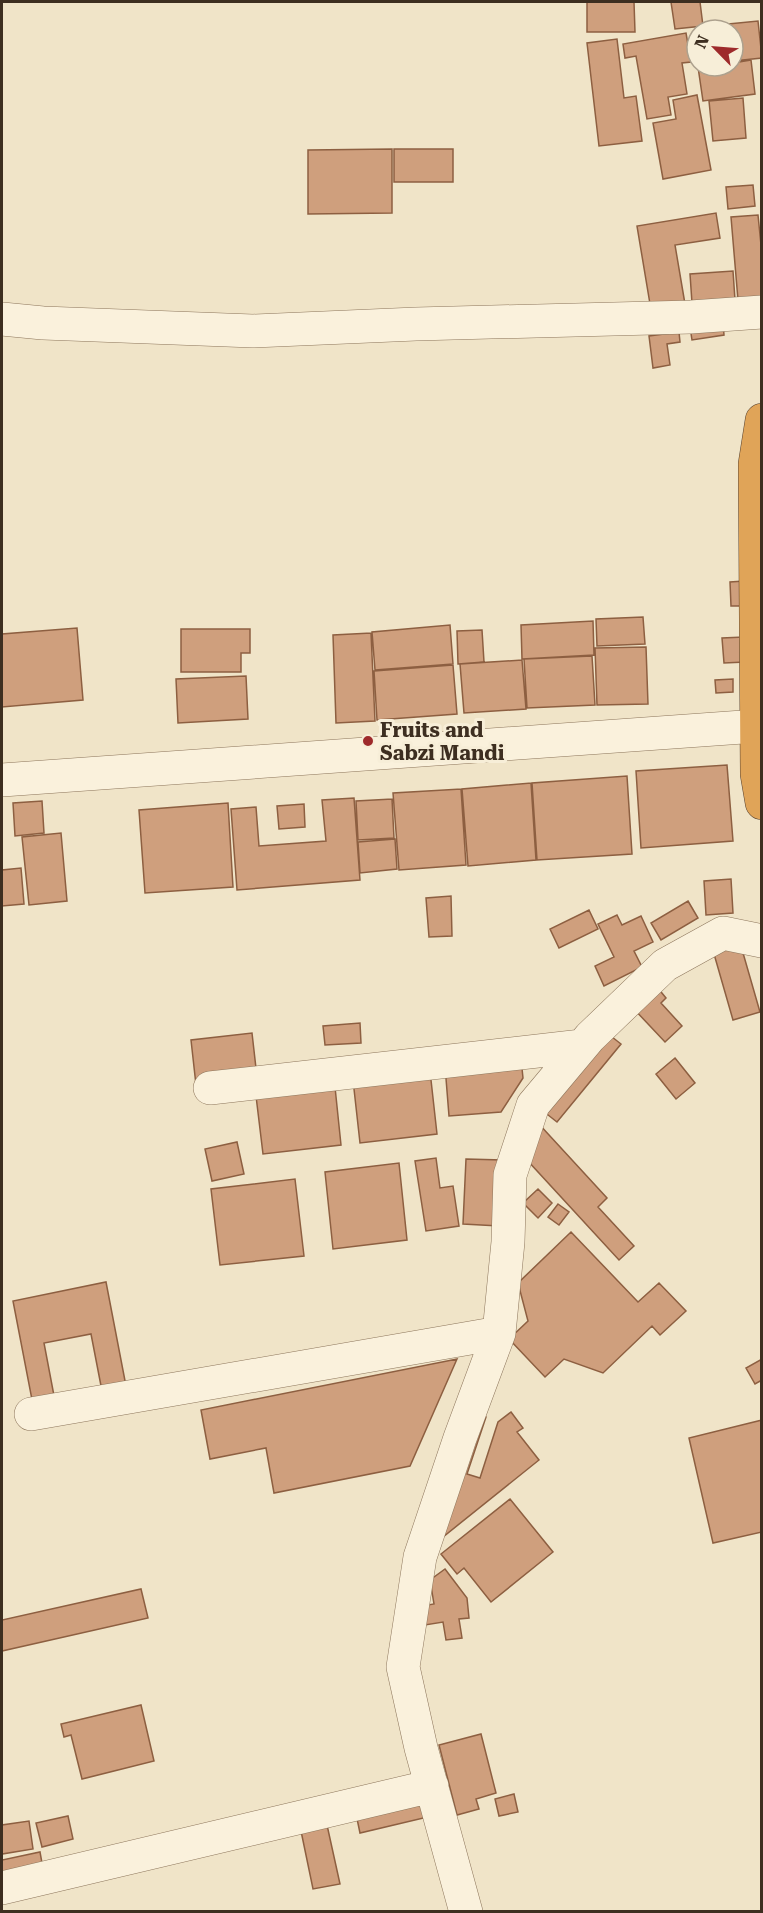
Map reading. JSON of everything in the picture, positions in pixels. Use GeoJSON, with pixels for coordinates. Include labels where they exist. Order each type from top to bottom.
{"type":"FeatureCollection","features":[{"type":"Feature","properties":{"kind":"highway"},"geometry":{"type":"LineString","coordinates":[[762,420],[755,464],[757,774],[762,803]]}},
{"type":"Feature","properties":{"kind":"street"},"geometry":{"type":"LineString","coordinates":[[2,319],[43,323],[253,331],[691,317],[762,312]]}},
{"type":"Feature","properties":{"kind":"street"},"geometry":{"type":"LineString","coordinates":[[2,780],[757,726]]}},
{"type":"Feature","properties":{"kind":"street"},"geometry":{"type":"LineString","coordinates":[[466,1911],[403,1667],[420,1557],[459,1438],[499,1333],[508,1242],[510,1174],[533,1106],[582,1046],[665,965],[723,933],[762,941]]}},
{"type":"Feature","properties":{"kind":"street"},"geometry":{"type":"LineString","coordinates":[[210,1088],[582,1046]]}},
{"type":"Feature","properties":{"kind":"street"},"geometry":{"type":"LineString","coordinates":[[32,1414],[499,1333]]}},
{"type":"Feature","properties":{"kind":"street"},"geometry":{"type":"LineString","coordinates":[[2,1888],[432,1786]]}},
{"type":"Feature","properties":{"kind":"building"},"geometry":{"type":"Polygon","coordinates":[[[587,2],[634,2],[635,32],[587,32],[587,2]]]}},
{"type":"Feature","properties":{"kind":"building"},"geometry":{"type":"Polygon","coordinates":[[[671,2],[700,2],[702,18],[685,18],[685,28],[675,29],[671,2]]]}},
{"type":"Feature","properties":{"kind":"building"},"geometry":{"type":"Polygon","coordinates":[[[758,21],[762,58],[745,60],[745,22],[758,21]]]}},
{"type":"Feature","properties":{"kind":"building"},"geometry":{"type":"Polygon","coordinates":[[[685,33],[685,63],[682,63],[687,94],[668,97],[671,115],[647,119],[636,56],[625,58],[623,44],[685,33]]]}},
{"type":"Feature","properties":{"kind":"building"},"geometry":{"type":"Polygon","coordinates":[[[617,39],[624,98],[636,96],[642,141],[599,146],[587,43],[617,39]]]}},
{"type":"Feature","properties":{"kind":"building"},"geometry":{"type":"Polygon","coordinates":[[[751,60],[755,94],[703,101],[700,78],[745,78],[745,61],[751,60]]]}},
{"type":"Feature","properties":{"kind":"building"},"geometry":{"type":"Polygon","coordinates":[[[697,95],[711,170],[663,179],[653,123],[676,119],[673,100],[697,95]]]}},
{"type":"Feature","properties":{"kind":"building"},"geometry":{"type":"Polygon","coordinates":[[[743,98],[746,138],[713,141],[709,101],[743,98]]]}},
{"type":"Feature","properties":{"kind":"building"},"geometry":{"type":"Polygon","coordinates":[[[392,149],[392,213],[308,214],[308,150],[392,149]]]}},
{"type":"Feature","properties":{"kind":"building"},"geometry":{"type":"Polygon","coordinates":[[[394,149],[453,149],[453,182],[394,182],[394,149]]]}},
{"type":"Feature","properties":{"kind":"building"},"geometry":{"type":"Polygon","coordinates":[[[753,185],[755,206],[728,209],[726,187],[753,185]]]}},
{"type":"Feature","properties":{"kind":"building"},"geometry":{"type":"Polygon","coordinates":[[[716,213],[720,238],[675,245],[685,304],[651,310],[637,226],[716,213]]]}},
{"type":"Feature","properties":{"kind":"building"},"geometry":{"type":"Polygon","coordinates":[[[758,215],[762,255],[762,298],[738,300],[731,217],[758,215]]]}},
{"type":"Feature","properties":{"kind":"building"},"geometry":{"type":"Polygon","coordinates":[[[733,271],[735,300],[692,303],[690,274],[733,271]]]}},
{"type":"Feature","properties":{"kind":"building"},"geometry":{"type":"Polygon","coordinates":[[[723,322],[724,335],[692,340],[690,327],[723,322]]]}},
{"type":"Feature","properties":{"kind":"building"},"geometry":{"type":"Polygon","coordinates":[[[679,332],[680,342],[667,344],[670,365],[653,368],[649,336],[679,332]]]}},
{"type":"Feature","properties":{"kind":"building"},"geometry":{"type":"Polygon","coordinates":[[[744,581],[745,606],[731,606],[730,582],[744,581]]]}},
{"type":"Feature","properties":{"kind":"building"},"geometry":{"type":"Polygon","coordinates":[[[643,617],[645,644],[597,646],[596,619],[643,617]]]}},
{"type":"Feature","properties":{"kind":"building"},"geometry":{"type":"Polygon","coordinates":[[[593,621],[594,655],[522,659],[521,625],[593,621]]]}},
{"type":"Feature","properties":{"kind":"building"},"geometry":{"type":"Polygon","coordinates":[[[450,625],[453,664],[375,670],[372,632],[450,625]]]}},
{"type":"Feature","properties":{"kind":"building"},"geometry":{"type":"Polygon","coordinates":[[[77,628],[83,700],[2,707],[2,634],[77,628]]]}},
{"type":"Feature","properties":{"kind":"building"},"geometry":{"type":"Polygon","coordinates":[[[181,629],[250,629],[250,653],[241,653],[241,672],[181,672],[181,629]]]}},
{"type":"Feature","properties":{"kind":"building"},"geometry":{"type":"Polygon","coordinates":[[[482,630],[484,662],[458,664],[457,631],[482,630]]]}},
{"type":"Feature","properties":{"kind":"building"},"geometry":{"type":"Polygon","coordinates":[[[371,633],[375,721],[336,723],[333,635],[371,633]]]}},
{"type":"Feature","properties":{"kind":"building"},"geometry":{"type":"Polygon","coordinates":[[[744,637],[745,662],[724,663],[722,638],[744,637]]]}},
{"type":"Feature","properties":{"kind":"building"},"geometry":{"type":"Polygon","coordinates":[[[646,647],[648,704],[597,705],[595,648],[646,647]]]}},
{"type":"Feature","properties":{"kind":"building"},"geometry":{"type":"Polygon","coordinates":[[[592,656],[595,705],[527,708],[524,659],[592,656]]]}},
{"type":"Feature","properties":{"kind":"building"},"geometry":{"type":"Polygon","coordinates":[[[522,660],[526,709],[464,713],[460,664],[522,660]]]}},
{"type":"Feature","properties":{"kind":"building"},"geometry":{"type":"Polygon","coordinates":[[[453,665],[457,714],[377,720],[374,671],[453,665]]]}},
{"type":"Feature","properties":{"kind":"building"},"geometry":{"type":"Polygon","coordinates":[[[246,676],[248,719],[178,723],[176,679],[246,676]]]}},
{"type":"Feature","properties":{"kind":"building"},"geometry":{"type":"Polygon","coordinates":[[[733,679],[733,692],[716,693],[715,680],[733,679]]]}},
{"type":"Feature","properties":{"kind":"building"},"geometry":{"type":"Polygon","coordinates":[[[727,765],[733,841],[641,848],[636,771],[727,765]]]}},
{"type":"Feature","properties":{"kind":"building"},"geometry":{"type":"Polygon","coordinates":[[[627,776],[632,854],[537,860],[532,783],[627,776]]]}},
{"type":"Feature","properties":{"kind":"building"},"geometry":{"type":"Polygon","coordinates":[[[531,783],[536,860],[468,866],[462,789],[531,783]]]}},
{"type":"Feature","properties":{"kind":"building"},"geometry":{"type":"Polygon","coordinates":[[[461,789],[466,865],[399,870],[393,793],[461,789]]]}},
{"type":"Feature","properties":{"kind":"building"},"geometry":{"type":"Polygon","coordinates":[[[354,798],[360,880],[237,890],[231,809],[256,807],[259,846],[326,841],[322,800],[354,798]]]}},
{"type":"Feature","properties":{"kind":"building"},"geometry":{"type":"Polygon","coordinates":[[[392,799],[394,838],[358,840],[356,801],[392,799]]]}},
{"type":"Feature","properties":{"kind":"building"},"geometry":{"type":"Polygon","coordinates":[[[42,801],[44,833],[15,836],[13,803],[42,801]]]}},
{"type":"Feature","properties":{"kind":"building"},"geometry":{"type":"Polygon","coordinates":[[[228,803],[233,887],[145,893],[139,810],[228,803]]]}},
{"type":"Feature","properties":{"kind":"building"},"geometry":{"type":"Polygon","coordinates":[[[304,804],[305,827],[279,829],[277,806],[304,804]]]}},
{"type":"Feature","properties":{"kind":"building"},"geometry":{"type":"Polygon","coordinates":[[[61,833],[67,901],[29,905],[22,837],[61,833]]]}},
{"type":"Feature","properties":{"kind":"building"},"geometry":{"type":"Polygon","coordinates":[[[395,839],[397,869],[360,873],[358,842],[395,839]]]}},
{"type":"Feature","properties":{"kind":"building"},"geometry":{"type":"Polygon","coordinates":[[[21,868],[24,904],[2,906],[2,870],[21,868]]]}},
{"type":"Feature","properties":{"kind":"building"},"geometry":{"type":"Polygon","coordinates":[[[731,879],[733,913],[706,915],[704,881],[731,879]]]}},
{"type":"Feature","properties":{"kind":"building"},"geometry":{"type":"Polygon","coordinates":[[[451,896],[452,936],[429,937],[426,898],[451,896]]]}},
{"type":"Feature","properties":{"kind":"building"},"geometry":{"type":"Polygon","coordinates":[[[688,901],[698,918],[661,940],[651,923],[688,901]]]}},
{"type":"Feature","properties":{"kind":"building"},"geometry":{"type":"Polygon","coordinates":[[[589,910],[598,929],[559,948],[550,929],[589,910]]]}},
{"type":"Feature","properties":{"kind":"building"},"geometry":{"type":"Polygon","coordinates":[[[617,915],[622,925],[641,916],[653,942],[634,951],[642,967],[604,986],[595,966],[614,957],[598,924],[617,915]]]}},
{"type":"Feature","properties":{"kind":"building"},"geometry":{"type":"Polygon","coordinates":[[[739,939],[760,1012],[733,1020],[712,947],[739,939]]]}},
{"type":"Feature","properties":{"kind":"building"},"geometry":{"type":"Polygon","coordinates":[[[657,987],[666,998],[661,1003],[682,1026],[665,1042],[633,1008],[657,987]]]}},
{"type":"Feature","properties":{"kind":"building"},"geometry":{"type":"Polygon","coordinates":[[[360,1023],[361,1043],[325,1045],[323,1026],[360,1023]]]}},
{"type":"Feature","properties":{"kind":"building"},"geometry":{"type":"Polygon","coordinates":[[[252,1033],[257,1077],[196,1085],[191,1040],[252,1033]]]}},
{"type":"Feature","properties":{"kind":"building"},"geometry":{"type":"Polygon","coordinates":[[[607,1033],[621,1044],[557,1122],[543,1111],[607,1033]]]}},
{"type":"Feature","properties":{"kind":"building"},"geometry":{"type":"Polygon","coordinates":[[[675,1058],[695,1083],[676,1099],[656,1074],[675,1058]]]}},
{"type":"Feature","properties":{"kind":"building"},"geometry":{"type":"Polygon","coordinates":[[[521,1059],[523,1078],[501,1112],[449,1116],[445,1066],[521,1059]]]}},
{"type":"Feature","properties":{"kind":"building"},"geometry":{"type":"Polygon","coordinates":[[[430,1071],[437,1134],[360,1143],[353,1080],[430,1071]]]}},
{"type":"Feature","properties":{"kind":"building"},"geometry":{"type":"Polygon","coordinates":[[[335,1087],[341,1145],[263,1154],[256,1096],[335,1087]]]}},
{"type":"Feature","properties":{"kind":"building"},"geometry":{"type":"Polygon","coordinates":[[[538,1123],[607,1198],[598,1207],[634,1246],[619,1260],[527,1160],[538,1123]]]}},
{"type":"Feature","properties":{"kind":"building"},"geometry":{"type":"Polygon","coordinates":[[[237,1142],[244,1174],[212,1181],[205,1149],[237,1142]]]}},
{"type":"Feature","properties":{"kind":"building"},"geometry":{"type":"Polygon","coordinates":[[[436,1158],[440,1188],[453,1186],[459,1226],[426,1231],[415,1161],[436,1158]]]}},
{"type":"Feature","properties":{"kind":"building"},"geometry":{"type":"Polygon","coordinates":[[[466,1159],[502,1160],[499,1226],[463,1224],[466,1159]]]}},
{"type":"Feature","properties":{"kind":"building"},"geometry":{"type":"Polygon","coordinates":[[[399,1163],[407,1240],[333,1249],[325,1172],[399,1163]]]}},
{"type":"Feature","properties":{"kind":"building"},"geometry":{"type":"Polygon","coordinates":[[[295,1179],[304,1256],[220,1265],[211,1189],[295,1179]]]}},
{"type":"Feature","properties":{"kind":"building"},"geometry":{"type":"Polygon","coordinates":[[[538,1189],[552,1203],[538,1218],[523,1203],[538,1189]]]}},
{"type":"Feature","properties":{"kind":"building"},"geometry":{"type":"Polygon","coordinates":[[[558,1204],[569,1212],[559,1225],[548,1217],[558,1204]]]}},
{"type":"Feature","properties":{"kind":"building"},"geometry":{"type":"Polygon","coordinates":[[[571,1232],[638,1302],[659,1283],[686,1311],[660,1335],[652,1326],[603,1373],[564,1359],[545,1377],[509,1339],[528,1321],[518,1283],[571,1232]]]}},
{"type":"Feature","properties":{"kind":"building"},"geometry":{"type":"Polygon","coordinates":[[[106,1282],[126,1386],[102,1391],[91,1334],[44,1343],[55,1401],[33,1405],[13,1301],[106,1282]]]}},
{"type":"Feature","properties":{"kind":"building"},"geometry":{"type":"Polygon","coordinates":[[[457,1359],[410,1466],[274,1493],[266,1448],[210,1459],[201,1410],[457,1359]]]}},
{"type":"Feature","properties":{"kind":"building"},"geometry":{"type":"Polygon","coordinates":[[[762,1359],[762,1380],[755,1384],[746,1368],[762,1359]]]}},
{"type":"Feature","properties":{"kind":"building"},"geometry":{"type":"Polygon","coordinates":[[[511,1412],[523,1428],[517,1432],[539,1460],[443,1537],[473,1413],[486,1417],[467,1474],[480,1478],[498,1422],[511,1412]]]}},
{"type":"Feature","properties":{"kind":"building"},"geometry":{"type":"Polygon","coordinates":[[[762,1420],[762,1532],[713,1543],[689,1438],[762,1420]]]}},
{"type":"Feature","properties":{"kind":"building"},"geometry":{"type":"Polygon","coordinates":[[[510,1499],[553,1552],[491,1602],[464,1568],[457,1574],[441,1554],[510,1499]]]}},
{"type":"Feature","properties":{"kind":"building"},"geometry":{"type":"Polygon","coordinates":[[[445,1569],[467,1598],[469,1618],[459,1619],[462,1638],[446,1640],[443,1622],[425,1625],[422,1606],[434,1604],[430,1580],[445,1569]]]}},
{"type":"Feature","properties":{"kind":"building"},"geometry":{"type":"Polygon","coordinates":[[[141,1589],[148,1618],[2,1651],[2,1620],[141,1589]]]}},
{"type":"Feature","properties":{"kind":"building"},"geometry":{"type":"Polygon","coordinates":[[[141,1705],[154,1761],[82,1779],[71,1735],[64,1737],[61,1724],[141,1705]]]}},
{"type":"Feature","properties":{"kind":"building"},"geometry":{"type":"Polygon","coordinates":[[[481,1734],[496,1793],[476,1799],[479,1809],[457,1815],[439,1745],[481,1734]]]}},
{"type":"Feature","properties":{"kind":"building"},"geometry":{"type":"Polygon","coordinates":[[[427,1792],[432,1816],[360,1833],[355,1809],[427,1792]]]}},
{"type":"Feature","properties":{"kind":"building"},"geometry":{"type":"Polygon","coordinates":[[[514,1794],[518,1812],[499,1816],[495,1799],[514,1794]]]}},
{"type":"Feature","properties":{"kind":"building"},"geometry":{"type":"Polygon","coordinates":[[[68,1816],[73,1839],[42,1847],[36,1823],[68,1816]]]}},
{"type":"Feature","properties":{"kind":"building"},"geometry":{"type":"Polygon","coordinates":[[[29,1821],[33,1849],[2,1854],[2,1825],[29,1821]]]}},
{"type":"Feature","properties":{"kind":"building"},"geometry":{"type":"Polygon","coordinates":[[[327,1825],[340,1884],[313,1889],[301,1831],[327,1825]]]}},
{"type":"Feature","properties":{"kind":"building"},"geometry":{"type":"Polygon","coordinates":[[[40,1852],[44,1874],[2,1883],[2,1860],[40,1852]]]}},
{"type":"Feature","properties":{"kind":"place","name":"Fruits and Sabzi Mandi"},"geometry":{"type":"Point","coordinates":[368,741]}}]}
